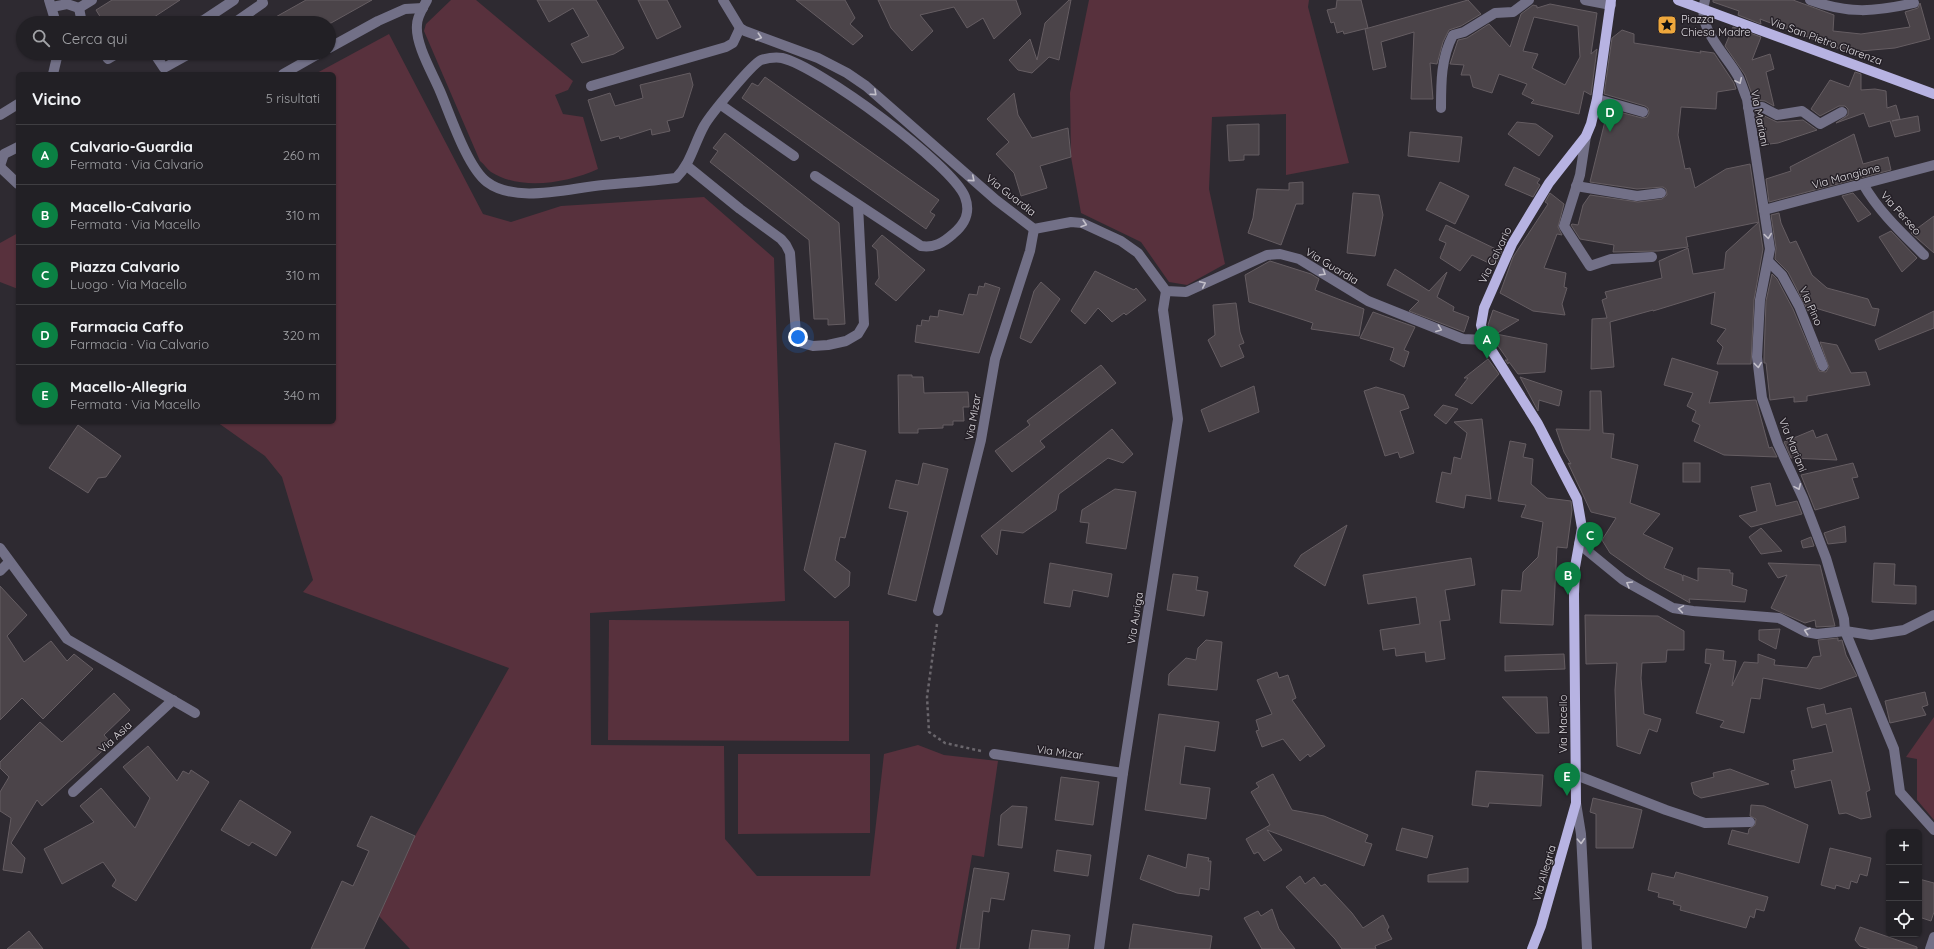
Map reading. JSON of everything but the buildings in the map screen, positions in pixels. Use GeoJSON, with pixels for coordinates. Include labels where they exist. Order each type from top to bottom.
{"type":"FeatureCollection","features":[{"type":"Feature","properties":{"kind":"main road","name":"Via San Pietro Clarenza"},"geometry":{"type":"LineString","coordinates":[[1678,0],[1706,7],[1934,94]]}},
{"type":"Feature","properties":{"kind":"main road","name":"Via Calvario"},"geometry":{"type":"LineString","coordinates":[[1580,544],[1582,528],[1577,499],[1538,424],[1486,340],[1481,325],[1484,308],[1512,244],[1549,183],[1586,136],[1597,99],[1611,2]]}},
{"type":"Feature","properties":{"kind":"main road","name":"Via Macello"},"geometry":{"type":"LineString","coordinates":[[1576,802],[1574,594],[1575,567],[1580,544]]}},
{"type":"Feature","properties":{"kind":"main road","name":"Via Allegria"},"geometry":{"type":"LineString","coordinates":[[1532,949],[1541,926],[1576,802]]}},
{"type":"Feature","properties":{"kind":"street"},"geometry":{"type":"LineString","coordinates":[[80,8],[92,0]]}},
{"type":"Feature","properties":{"kind":"street"},"geometry":{"type":"LineString","coordinates":[[210,16],[234,0]]}},
{"type":"Feature","properties":{"kind":"street"},"geometry":{"type":"LineString","coordinates":[[244,16],[263,3],[262,0]]}},
{"type":"Feature","properties":{"kind":"street"},"geometry":{"type":"LineString","coordinates":[[591,86],[726,47],[733,43],[740,28],[723,0]]}},
{"type":"Feature","properties":{"kind":"street"},"geometry":{"type":"LineString","coordinates":[[1441,108],[1441,72],[1447,46],[1453,34],[1464,32],[1494,13],[1513,12],[1530,0]]}},
{"type":"Feature","properties":{"kind":"street"},"geometry":{"type":"LineString","coordinates":[[1585,0],[1611,2]]}},
{"type":"Feature","properties":{"kind":"street"},"geometry":{"type":"LineString","coordinates":[[1810,0],[1844,10],[1860,11],[1892,8],[1914,3]]}},
{"type":"Feature","properties":{"kind":"street"},"geometry":{"type":"LineString","coordinates":[[54,16],[50,3],[67,4],[80,8]]}},
{"type":"Feature","properties":{"kind":"street"},"geometry":{"type":"LineString","coordinates":[[336,44],[378,21],[405,9],[425,4]]}},
{"type":"Feature","properties":{"kind":"street"},"geometry":{"type":"LineString","coordinates":[[425,4],[417,25],[417,36],[461,143],[476,170],[486,182],[491,185],[509,191],[553,193],[601,185],[676,178],[687,166],[705,125],[749,71],[760,61],[776,58],[789,60],[823,78],[869,108],[895,128],[961,187],[966,198],[968,210],[966,221],[943,242],[929,248],[912,242],[814,176]]}},
{"type":"Feature","properties":{"kind":"street","name":"Via Mariani"},"geometry":{"type":"LineString","coordinates":[[1706,7],[1704,22],[1718,49],[1738,78],[1748,107],[1770,249],[1760,300],[1757,357],[1762,398],[1778,444],[1803,498],[1826,558],[1844,619],[1845,630],[1894,749],[1900,792],[1934,830]]}},
{"type":"Feature","properties":{"kind":"street"},"geometry":{"type":"LineString","coordinates":[[80,8],[81,16]]}},
{"type":"Feature","properties":{"kind":"street","name":"Via Guardia"},"geometry":{"type":"LineString","coordinates":[[740,28],[752,34],[782,43],[818,58],[847,73],[866,86],[990,195],[1034,228],[1071,222],[1082,223],[1121,241],[1138,253],[1166,291],[1186,292],[1267,255],[1280,254],[1299,259],[1368,301],[1463,338],[1486,340]]}},
{"type":"Feature","properties":{"kind":"street"},"geometry":{"type":"LineString","coordinates":[[53,72],[56,60]]}},
{"type":"Feature","properties":{"kind":"street"},"geometry":{"type":"LineString","coordinates":[[159,60],[164,68],[178,60]]}},
{"type":"Feature","properties":{"kind":"street"},"geometry":{"type":"LineString","coordinates":[[287,72],[308,60]]}},
{"type":"Feature","properties":{"kind":"street"},"geometry":{"type":"LineString","coordinates":[[1597,99],[1643,112]]}},
{"type":"Feature","properties":{"kind":"street"},"geometry":{"type":"LineString","coordinates":[[0,115],[16,105]]}},
{"type":"Feature","properties":{"kind":"street"},"geometry":{"type":"LineString","coordinates":[[722,105],[794,156]]}},
{"type":"Feature","properties":{"kind":"street"},"geometry":{"type":"LineString","coordinates":[[1748,107],[1762,107],[1777,115],[1802,111],[1820,124],[1842,112]]}},
{"type":"Feature","properties":{"kind":"street"},"geometry":{"type":"LineString","coordinates":[[1586,136],[1576,186],[1564,226],[1590,266],[1611,260],[1652,257]]}},
{"type":"Feature","properties":{"kind":"street"},"geometry":{"type":"LineString","coordinates":[[16,148],[4,154],[0,166],[16,182]]}},
{"type":"Feature","properties":{"kind":"street","name":"Via Mangione"},"geometry":{"type":"LineString","coordinates":[[1764,210],[1934,165]]}},
{"type":"Feature","properties":{"kind":"street"},"geometry":{"type":"LineString","coordinates":[[687,166],[740,209],[781,239],[786,245],[790,253],[796,334],[802,343],[813,346],[846,341],[858,334],[864,324],[858,205]]}},
{"type":"Feature","properties":{"kind":"street","name":"Via Perseo"},"geometry":{"type":"LineString","coordinates":[[1863,184],[1873,202],[1924,256]]}},
{"type":"Feature","properties":{"kind":"street"},"geometry":{"type":"LineString","coordinates":[[1576,186],[1637,196],[1661,193]]}},
{"type":"Feature","properties":{"kind":"street","name":"Via Mizar"},"geometry":{"type":"LineString","coordinates":[[938,611],[981,440],[995,360],[1030,251],[1034,228]]}},
{"type":"Feature","properties":{"kind":"street","name":"Via Pino"},"geometry":{"type":"LineString","coordinates":[[1768,261],[1782,275],[1799,306],[1823,366]]}},
{"type":"Feature","properties":{"kind":"street","name":"Via Auriga"},"geometry":{"type":"LineString","coordinates":[[1099,949],[1123,773],[1178,418],[1162,310],[1166,291]]}},
{"type":"Feature","properties":{"kind":"street"},"geometry":{"type":"LineString","coordinates":[[1580,544],[1623,580],[1673,608],[1779,618],[1806,632],[1817,634],[1845,630],[1871,634],[1904,630],[1934,615]]}},
{"type":"Feature","properties":{"kind":"street"},"geometry":{"type":"LineString","coordinates":[[0,548],[67,639],[196,713]]}},
{"type":"Feature","properties":{"kind":"street"},"geometry":{"type":"LineString","coordinates":[[0,571],[9,562]]}},
{"type":"Feature","properties":{"kind":"street","name":"Via Asia"},"geometry":{"type":"LineString","coordinates":[[73,792],[173,700]]}},
{"type":"Feature","properties":{"kind":"street","name":"Via Mizar"},"geometry":{"type":"LineString","coordinates":[[994,754],[1123,773]]}},
{"type":"Feature","properties":{"kind":"street"},"geometry":{"type":"LineString","coordinates":[[1576,775],[1666,810],[1705,823],[1750,822]]}},
{"type":"Feature","properties":{"kind":"street","name":"Via Macello"},"geometry":{"type":"LineString","coordinates":[[1576,802],[1581,834],[1587,949]]}},
{"type":"Feature","properties":{"kind":"street"},"geometry":{"type":"LineString","coordinates":[[1930,949],[1934,937]]}},
{"type":"Feature","properties":{"kind":"path"},"geometry":{"type":"LineString","coordinates":[[938,611],[927,697],[929,732],[945,743],[994,754]]}},
{"type":"Feature","properties":{"kind":"shaded area"},"geometry":{"type":"Polygon","coordinates":[[[451,0],[476,0],[573,81],[568,90],[555,95],[563,114],[583,117],[598,169],[586,174],[558,181],[530,183],[516,182],[503,178],[491,172],[480,161],[424,31],[426,24],[451,0]]]}},
{"type":"Feature","properties":{"kind":"shaded area"},"geometry":{"type":"Polygon","coordinates":[[[1089,0],[1309,0],[1308,7],[1349,163],[1286,175],[1286,114],[1212,117],[1209,189],[1225,264],[1187,285],[1169,282],[1141,242],[1081,213],[1071,157],[1070,93],[1089,0]]]}},
{"type":"Feature","properties":{"kind":"shaded area"},"geometry":{"type":"Polygon","coordinates":[[[389,34],[483,214],[511,222],[561,206],[704,197],[774,258],[785,601],[590,613],[591,745],[724,746],[725,839],[757,876],[870,876],[884,754],[918,745],[944,755],[998,761],[984,857],[972,855],[956,949],[410,949],[379,916],[415,836],[509,668],[303,592],[313,580],[282,477],[265,456],[220,424],[336,424],[336,72],[319,72],[389,34]]]}},
{"type":"Feature","properties":{"kind":"shaded area"},"geometry":{"type":"Polygon","coordinates":[[[16,234],[16,288],[0,282],[0,243],[16,234]]]}},
{"type":"Feature","properties":{"kind":"shaded area"},"geometry":{"type":"Polygon","coordinates":[[[609,620],[849,621],[849,741],[608,740],[609,620]]]}},
{"type":"Feature","properties":{"kind":"shaded area"},"geometry":{"type":"Polygon","coordinates":[[[1934,717],[1934,820],[1917,800],[1917,759],[1906,757],[1934,717]]]}},
{"type":"Feature","properties":{"kind":"shaded area"},"geometry":{"type":"Polygon","coordinates":[[[738,754],[870,754],[870,833],[738,834],[738,754]]]}},
{"type":"Feature","properties":{"kind":"place","name":"Piazza Chiesa Madre"},"geometry":{"type":"Point","coordinates":[1667,25]}},
{"type":"Feature","properties":{"kind":"place","name":"Farmacia Caffo"},"geometry":{"type":"Point","coordinates":[1610,132]}},
{"type":"Feature","properties":{"kind":"place","name":"Calvario-Guardia"},"geometry":{"type":"Point","coordinates":[1487,359]}},
{"type":"Feature","properties":{"kind":"place","name":"Piazza Calvario"},"geometry":{"type":"Point","coordinates":[1590,555]}},
{"type":"Feature","properties":{"kind":"place","name":"Macello-Calvario"},"geometry":{"type":"Point","coordinates":[1568,595]}},
{"type":"Feature","properties":{"kind":"place","name":"Macello-Allegria"},"geometry":{"type":"Point","coordinates":[1567,796]}}]}
